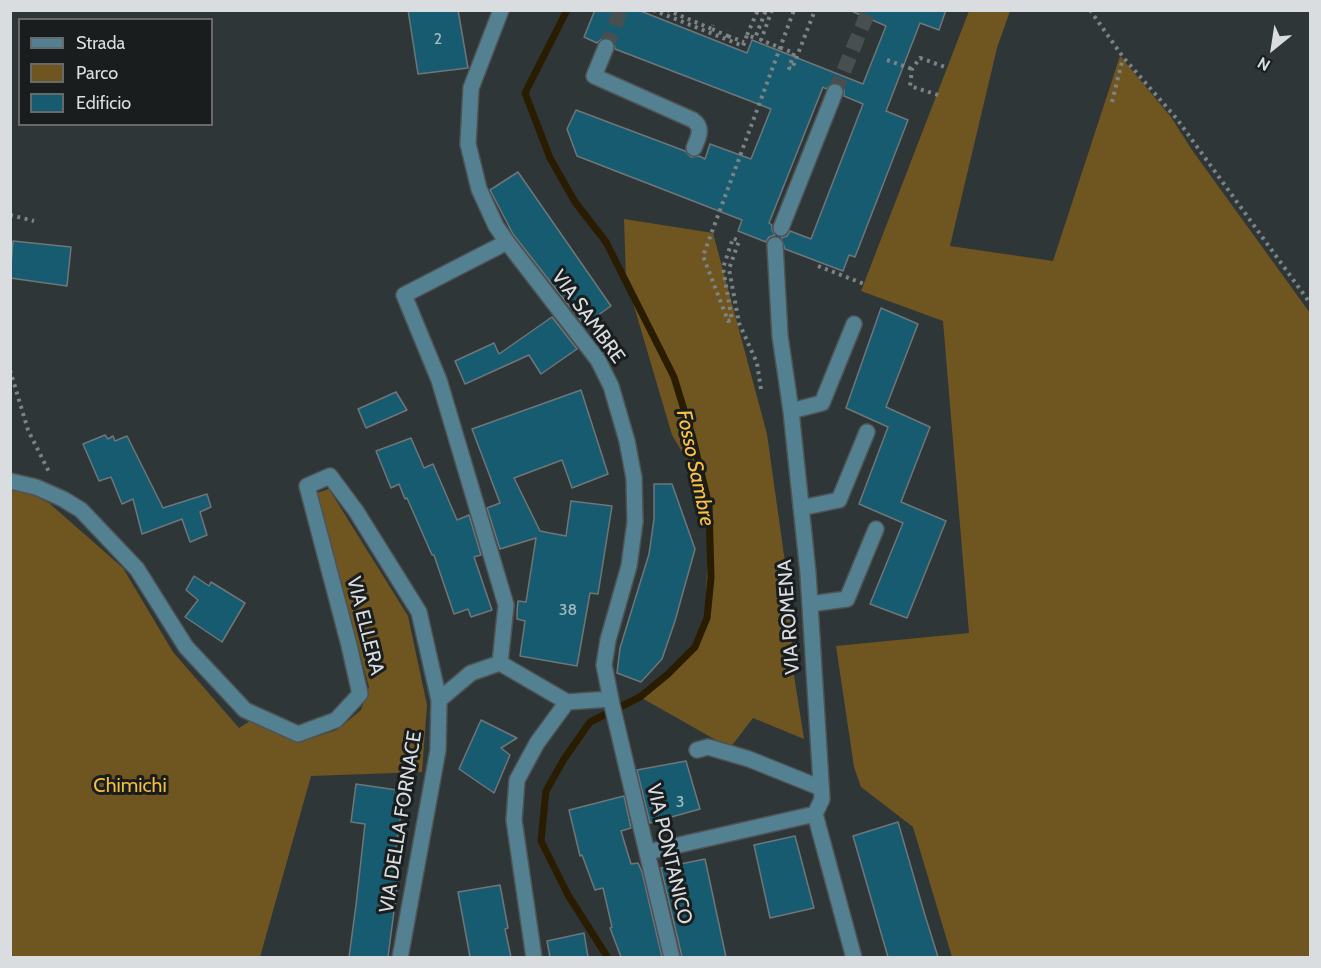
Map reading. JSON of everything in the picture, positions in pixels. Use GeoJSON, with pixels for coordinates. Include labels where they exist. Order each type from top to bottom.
{"type":"FeatureCollection","features":[{"type":"Feature","properties":{"kind":"street","name":"VIA SAMBRE"},"geometry":{"type":"LineString","coordinates":[[501,10],[471,88],[468,144],[479,189],[496,226],[598,360],[611,386],[627,441],[634,478],[635,522],[629,566],[604,665],[626,760]]}},
{"type":"Feature","properties":{"kind":"street"},"geometry":{"type":"LineString","coordinates":[[606,47],[594,76],[693,120],[697,123],[700,133],[694,148]]}},
{"type":"Feature","properties":{"kind":"street"},"geometry":{"type":"LineString","coordinates":[[781,228],[835,93]]}},
{"type":"Feature","properties":{"kind":"street"},"geometry":{"type":"LineString","coordinates":[[500,663],[506,605],[446,402],[404,295],[507,242]]}},
{"type":"Feature","properties":{"kind":"street","name":"VIA ROMENA"},"geometry":{"type":"LineString","coordinates":[[775,245],[780,336],[791,411],[810,604],[822,799],[815,814]]}},
{"type":"Feature","properties":{"kind":"street"},"geometry":{"type":"LineString","coordinates":[[791,411],[822,403],[854,324]]}},
{"type":"Feature","properties":{"kind":"street"},"geometry":{"type":"LineString","coordinates":[[801,508],[839,500],[867,432]]}},
{"type":"Feature","properties":{"kind":"street","name":"VIA ELLERA"},"geometry":{"type":"LineString","coordinates":[[10,481],[36,487],[81,510],[137,569],[186,647],[245,710],[298,734],[336,720],[360,694],[307,486],[330,477],[356,510],[419,612],[439,700]]}},
{"type":"Feature","properties":{"kind":"street"},"geometry":{"type":"LineString","coordinates":[[810,604],[848,599],[876,529]]}},
{"type":"Feature","properties":{"kind":"street"},"geometry":{"type":"LineString","coordinates":[[439,700],[471,673],[500,663],[567,702],[611,702]]}},
{"type":"Feature","properties":{"kind":"street","name":"VIA DELLA FORNACE"},"geometry":{"type":"LineString","coordinates":[[400,957],[438,750],[439,700]]}},
{"type":"Feature","properties":{"kind":"street"},"geometry":{"type":"LineString","coordinates":[[534,957],[514,820],[517,780],[537,743],[567,702]]}},
{"type":"Feature","properties":{"kind":"street"},"geometry":{"type":"LineString","coordinates":[[698,750],[708,747],[749,759],[821,788]]}},
{"type":"Feature","properties":{"kind":"street","name":"VIA PONTANICO"},"geometry":{"type":"LineString","coordinates":[[626,760],[672,957]]}},
{"type":"Feature","properties":{"kind":"street"},"geometry":{"type":"LineString","coordinates":[[648,852],[815,814],[854,957]]}},
{"type":"Feature","properties":{"kind":"path"},"geometry":{"type":"LineString","coordinates":[[653,10],[743,46],[757,11]]}},
{"type":"Feature","properties":{"kind":"path"},"geometry":{"type":"LineString","coordinates":[[667,10],[744,42]]}},
{"type":"Feature","properties":{"kind":"path"},"geometry":{"type":"LineString","coordinates":[[747,35],[755,38],[766,10]]}},
{"type":"Feature","properties":{"kind":"path"},"geometry":{"type":"LineString","coordinates":[[772,10],[761,40],[794,53],[789,68],[792,69],[815,10]]}},
{"type":"Feature","properties":{"kind":"path"},"geometry":{"type":"LineString","coordinates":[[761,390],[757,363],[739,323],[729,269],[739,241],[733,238],[723,268],[732,320],[728,321],[703,256],[794,10]]}},
{"type":"Feature","properties":{"kind":"path"},"geometry":{"type":"LineString","coordinates":[[1090,10],[1123,57],[1177,119],[1311,303]]}},
{"type":"Feature","properties":{"kind":"path"},"geometry":{"type":"LineString","coordinates":[[1112,102],[1123,57]]}},
{"type":"Feature","properties":{"kind":"path"},"geometry":{"type":"LineString","coordinates":[[938,95],[910,86],[912,69],[920,58],[948,68]]}},
{"type":"Feature","properties":{"kind":"path"},"geometry":{"type":"LineString","coordinates":[[887,60],[912,69]]}},
{"type":"Feature","properties":{"kind":"path"},"geometry":{"type":"LineString","coordinates":[[10,215],[34,221]]}},
{"type":"Feature","properties":{"kind":"path"},"geometry":{"type":"LineString","coordinates":[[818,266],[864,284]]}},
{"type":"Feature","properties":{"kind":"path"},"geometry":{"type":"LineString","coordinates":[[10,370],[28,430],[63,499]]}},
{"type":"Feature","properties":{"kind":"path"},"geometry":{"type":"LineString","coordinates":[[760,378],[768,377]]}},
{"type":"Feature","properties":{"kind":"green space"},"geometry":{"type":"Polygon","coordinates":[[[969,11],[1010,11],[997,48],[950,246],[1053,261],[1120,56],[1171,117],[1192,150],[1310,313],[1310,957],[952,957],[913,827],[861,787],[854,767],[836,646],[969,633],[943,321],[861,291],[969,11]]]}},
{"type":"Feature","properties":{"kind":"green space"},"geometry":{"type":"Polygon","coordinates":[[[624,219],[713,233],[767,434],[790,598],[793,669],[804,739],[753,718],[730,748],[640,697],[691,651],[705,623],[709,513],[698,494],[691,467],[672,435],[626,279],[624,219]]]}},
{"type":"Feature","properties":{"kind":"green space","name":"Chimichi"},"geometry":{"type":"Polygon","coordinates":[[[11,484],[49,503],[123,568],[173,652],[239,728],[250,721],[303,741],[337,730],[361,710],[369,687],[317,493],[329,489],[408,616],[427,705],[422,772],[311,776],[260,957],[11,958],[11,484]]]}},
{"type":"Feature","properties":{"kind":"building"},"geometry":{"type":"Polygon","coordinates":[[[408,10],[458,10],[468,68],[418,74],[408,10]]]}},
{"type":"Feature","properties":{"kind":"building"},"geometry":{"type":"Polygon","coordinates":[[[595,10],[638,10],[747,53],[752,40],[863,84],[886,26],[849,10],[946,10],[939,30],[920,23],[886,111],[908,120],[855,257],[849,255],[843,271],[785,249],[781,238],[787,236],[790,231],[811,239],[863,104],[844,96],[844,90],[839,83],[833,83],[826,89],[823,87],[769,223],[775,235],[769,237],[766,242],[738,231],[742,220],[577,156],[567,129],[576,110],[685,151],[691,157],[699,156],[705,159],[710,144],[751,159],[771,109],[615,49],[614,42],[609,38],[604,37],[597,43],[584,37],[595,10]]]}},
{"type":"Feature","properties":{"kind":"building"},"geometry":{"type":"Polygon","coordinates":[[[518,172],[611,306],[584,325],[513,234],[490,190],[518,172]]]}},
{"type":"Feature","properties":{"kind":"building"},"geometry":{"type":"Polygon","coordinates":[[[13,241],[71,247],[67,286],[10,278],[13,241]]]}},
{"type":"Feature","properties":{"kind":"building"},"geometry":{"type":"Polygon","coordinates":[[[881,308],[918,324],[886,407],[930,427],[901,502],[946,521],[907,618],[870,604],[903,523],[859,504],[888,427],[846,408],[881,308]]]}},
{"type":"Feature","properties":{"kind":"building"},"geometry":{"type":"Polygon","coordinates":[[[552,317],[577,349],[541,374],[529,355],[465,384],[455,361],[494,343],[499,354],[552,317]]]}},
{"type":"Feature","properties":{"kind":"building"},"geometry":{"type":"Polygon","coordinates":[[[581,390],[608,474],[572,488],[562,460],[514,478],[540,531],[566,536],[571,501],[612,506],[598,594],[590,593],[577,666],[520,656],[525,621],[517,619],[518,601],[526,602],[536,538],[500,549],[487,508],[500,503],[472,429],[581,390]]]}},
{"type":"Feature","properties":{"kind":"building"},"geometry":{"type":"Polygon","coordinates":[[[396,392],[407,410],[366,428],[358,409],[396,392]]]}},
{"type":"Feature","properties":{"kind":"building"},"geometry":{"type":"Polygon","coordinates":[[[105,435],[108,439],[113,436],[115,441],[127,436],[163,508],[207,494],[211,507],[200,512],[207,535],[190,542],[182,519],[142,534],[133,499],[122,504],[111,477],[99,481],[83,444],[105,435]]]}},
{"type":"Feature","properties":{"kind":"building"},"geometry":{"type":"Polygon","coordinates":[[[411,438],[424,468],[433,464],[457,520],[469,515],[481,555],[474,557],[492,610],[471,617],[468,609],[454,614],[434,555],[432,555],[407,498],[405,499],[399,484],[391,488],[376,451],[411,438]]]}},
{"type":"Feature","properties":{"kind":"building"},"geometry":{"type":"Polygon","coordinates":[[[654,484],[672,484],[695,549],[662,659],[641,682],[617,673],[620,648],[649,554],[654,519],[654,484]]]}},
{"type":"Feature","properties":{"kind":"building"},"geometry":{"type":"Polygon","coordinates":[[[194,576],[209,586],[211,582],[245,603],[222,642],[185,617],[198,600],[186,590],[194,576]]]}},
{"type":"Feature","properties":{"kind":"building"},"geometry":{"type":"Polygon","coordinates":[[[481,720],[517,738],[501,748],[510,755],[494,793],[459,769],[481,720]]]}},
{"type":"Feature","properties":{"kind":"building"},"geometry":{"type":"Polygon","coordinates":[[[686,761],[700,809],[650,823],[637,770],[686,761]]]}},
{"type":"Feature","properties":{"kind":"building"},"geometry":{"type":"Polygon","coordinates":[[[356,784],[404,791],[395,856],[401,857],[388,957],[349,957],[365,824],[351,822],[356,784]]]}},
{"type":"Feature","properties":{"kind":"building"},"geometry":{"type":"Polygon","coordinates":[[[624,796],[631,828],[621,831],[631,864],[638,863],[642,872],[662,957],[621,957],[610,928],[612,927],[603,888],[595,890],[582,855],[580,856],[569,810],[624,796]]]}},
{"type":"Feature","properties":{"kind":"building"},"geometry":{"type":"Polygon","coordinates":[[[898,822],[938,957],[888,957],[853,836],[898,822]]]}},
{"type":"Feature","properties":{"kind":"building"},"geometry":{"type":"Polygon","coordinates":[[[795,836],[814,908],[770,918],[754,845],[795,836]]]}},
{"type":"Feature","properties":{"kind":"building"},"geometry":{"type":"Polygon","coordinates":[[[705,859],[726,957],[682,957],[661,868],[705,859]]]}},
{"type":"Feature","properties":{"kind":"building"},"geometry":{"type":"Polygon","coordinates":[[[500,885],[511,957],[470,957],[458,892],[500,885]]]}},
{"type":"Feature","properties":{"kind":"building"},"geometry":{"type":"Polygon","coordinates":[[[584,933],[588,957],[550,957],[547,941],[584,933]]]}},
{"type":"Feature","properties":{"kind":"waterway","name":"Fosso Sambre"},"geometry":{"type":"LineString","coordinates":[[567,10],[525,93],[550,158],[575,202],[606,242],[674,377],[693,439],[709,505],[711,578],[707,618],[695,647],[668,674],[640,697],[590,722],[564,759],[546,791],[541,841],[568,895],[608,958]]}},
{"type":"Feature","properties":{"kind":"tunnel"},"geometry":{"type":"LineString","coordinates":[[606,47],[621,10]]}},
{"type":"Feature","properties":{"kind":"tunnel"},"geometry":{"type":"LineString","coordinates":[[835,92],[869,10]]}}]}
